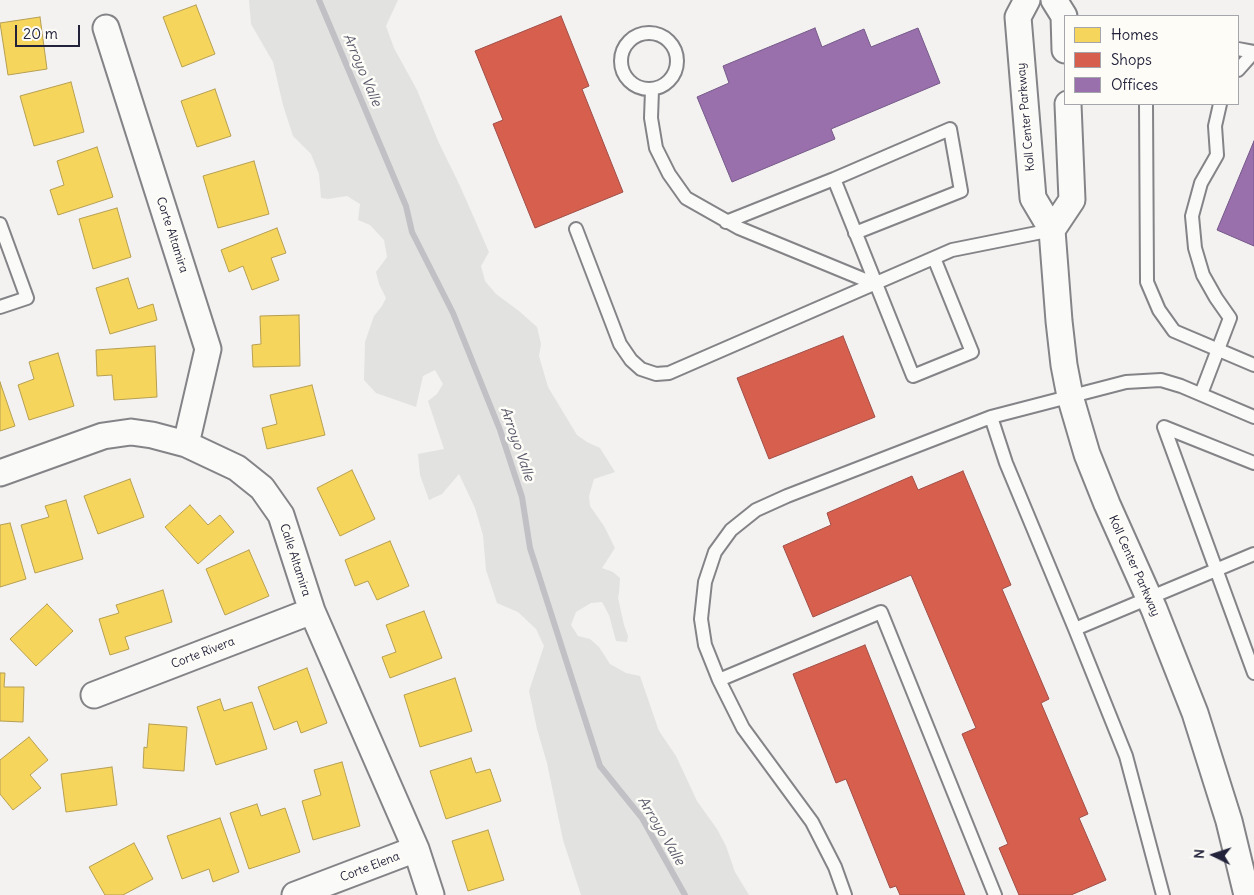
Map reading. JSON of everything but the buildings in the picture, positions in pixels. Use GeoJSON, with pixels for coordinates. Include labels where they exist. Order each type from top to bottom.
{"type":"FeatureCollection","features":[{"type":"Feature","properties":{"kind":"street","name":"Koll Center Parkway"},"geometry":{"type":"LineString","coordinates":[[1027,0],[1018,17],[1033,198],[1052,230],[1060,330],[1070,396],[1086,454],[1149,599],[1195,713],[1229,821],[1246,895]]}},
{"type":"Feature","properties":{"kind":"street"},"geometry":{"type":"LineString","coordinates":[[1054,0],[1064,16]]}},
{"type":"Feature","properties":{"kind":"street","name":"Corte Altamira"},"geometry":{"type":"LineString","coordinates":[[106,28],[208,349],[186,444]]}},
{"type":"Feature","properties":{"kind":"street"},"geometry":{"type":"LineString","coordinates":[[1052,230],[1072,200],[1068,105]]}},
{"type":"Feature","properties":{"kind":"street","name":"Calle Altamira"},"geometry":{"type":"LineString","coordinates":[[0,472],[102,436],[131,432],[152,435],[186,444],[237,468],[262,488],[281,515],[312,611],[416,849],[431,895]]}},
{"type":"Feature","properties":{"kind":"street","name":"Corte Rivera"},"geometry":{"type":"LineString","coordinates":[[94,695],[312,611]]}},
{"type":"Feature","properties":{"kind":"street","name":"Corte Elena"},"geometry":{"type":"LineString","coordinates":[[295,895],[416,849]]}},
{"type":"Feature","properties":{"kind":"lane"},"geometry":{"type":"LineString","coordinates":[[648,33],[659,35],[668,40],[674,49],[677,59],[676,70],[671,79],[663,86],[652,90],[641,89],[631,84],[623,75],[620,64],[621,52],[627,42],[636,35],[648,33]]}},
{"type":"Feature","properties":{"kind":"lane"},"geometry":{"type":"LineString","coordinates":[[1239,49],[1254,52]]}},
{"type":"Feature","properties":{"kind":"lane"},"geometry":{"type":"LineString","coordinates":[[1239,69],[1254,52]]}},
{"type":"Feature","properties":{"kind":"lane"},"geometry":{"type":"LineString","coordinates":[[652,90],[651,118],[656,148],[669,174],[686,198],[739,228],[875,284]]}},
{"type":"Feature","properties":{"kind":"lane"},"geometry":{"type":"LineString","coordinates":[[1146,105],[1147,282],[1159,310],[1174,331],[1254,365]]}},
{"type":"Feature","properties":{"kind":"lane"},"geometry":{"type":"LineString","coordinates":[[1201,394],[1230,318],[1203,275],[1194,248],[1192,216],[1201,184],[1217,155],[1215,126],[1220,105]]}},
{"type":"Feature","properties":{"kind":"lane"},"geometry":{"type":"LineString","coordinates":[[726,222],[834,180],[950,129],[960,191],[855,233]]}},
{"type":"Feature","properties":{"kind":"lane"},"geometry":{"type":"LineString","coordinates":[[834,180],[913,376],[972,352],[934,258]]}},
{"type":"Feature","properties":{"kind":"lane"},"geometry":{"type":"LineString","coordinates":[[0,224],[27,298],[0,307]]}},
{"type":"Feature","properties":{"kind":"lane"},"geometry":{"type":"LineString","coordinates":[[576,229],[620,344],[631,360],[641,369],[656,374],[669,373],[952,250],[1052,230]]}},
{"type":"Feature","properties":{"kind":"lane"},"geometry":{"type":"LineString","coordinates":[[846,895],[835,867],[812,822],[743,728],[719,680],[705,645],[701,619],[705,582],[715,552],[731,530],[756,510],[780,499],[991,416],[1126,382],[1161,380],[1181,386],[1254,416]]}},
{"type":"Feature","properties":{"kind":"lane"},"geometry":{"type":"LineString","coordinates":[[991,416],[1006,463],[1126,756],[1163,895]]}},
{"type":"Feature","properties":{"kind":"lane"},"geometry":{"type":"LineString","coordinates":[[1254,463],[1164,428],[1254,673]]}},
{"type":"Feature","properties":{"kind":"lane"},"geometry":{"type":"LineString","coordinates":[[1075,630],[1254,554]]}},
{"type":"Feature","properties":{"kind":"lane"},"geometry":{"type":"LineString","coordinates":[[719,680],[881,612],[995,895]]}},
{"type":"Feature","properties":{"kind":"shaded area"},"geometry":{"type":"Polygon","coordinates":[[[249,0],[398,0],[386,26],[394,48],[417,90],[489,252],[481,266],[485,281],[496,294],[537,327],[541,344],[539,356],[548,387],[577,435],[600,448],[615,472],[594,479],[589,496],[590,506],[604,526],[615,548],[602,568],[613,572],[620,578],[618,598],[628,636],[627,642],[616,641],[609,615],[602,602],[591,603],[576,612],[571,625],[578,636],[590,639],[599,647],[610,664],[626,673],[640,676],[659,731],[676,756],[697,801],[717,829],[726,846],[735,872],[749,895],[581,895],[563,840],[547,763],[529,691],[544,646],[536,629],[518,612],[497,603],[486,570],[483,535],[475,508],[459,474],[442,494],[429,500],[420,475],[418,454],[444,449],[428,401],[437,394],[443,384],[435,370],[423,376],[416,407],[376,393],[364,380],[365,342],[374,316],[386,298],[379,284],[376,272],[387,257],[384,240],[370,225],[358,220],[360,204],[347,196],[328,199],[321,198],[319,174],[311,154],[293,136],[283,105],[273,62],[251,24],[249,0]]]}},
{"type":"Feature","properties":{"kind":"waterway","name":"Arroyo Valle"},"geometry":{"type":"LineString","coordinates":[[319,0],[406,206],[412,232],[453,313],[500,430],[522,497],[530,548],[600,766],[642,818],[685,895]]}}]}
